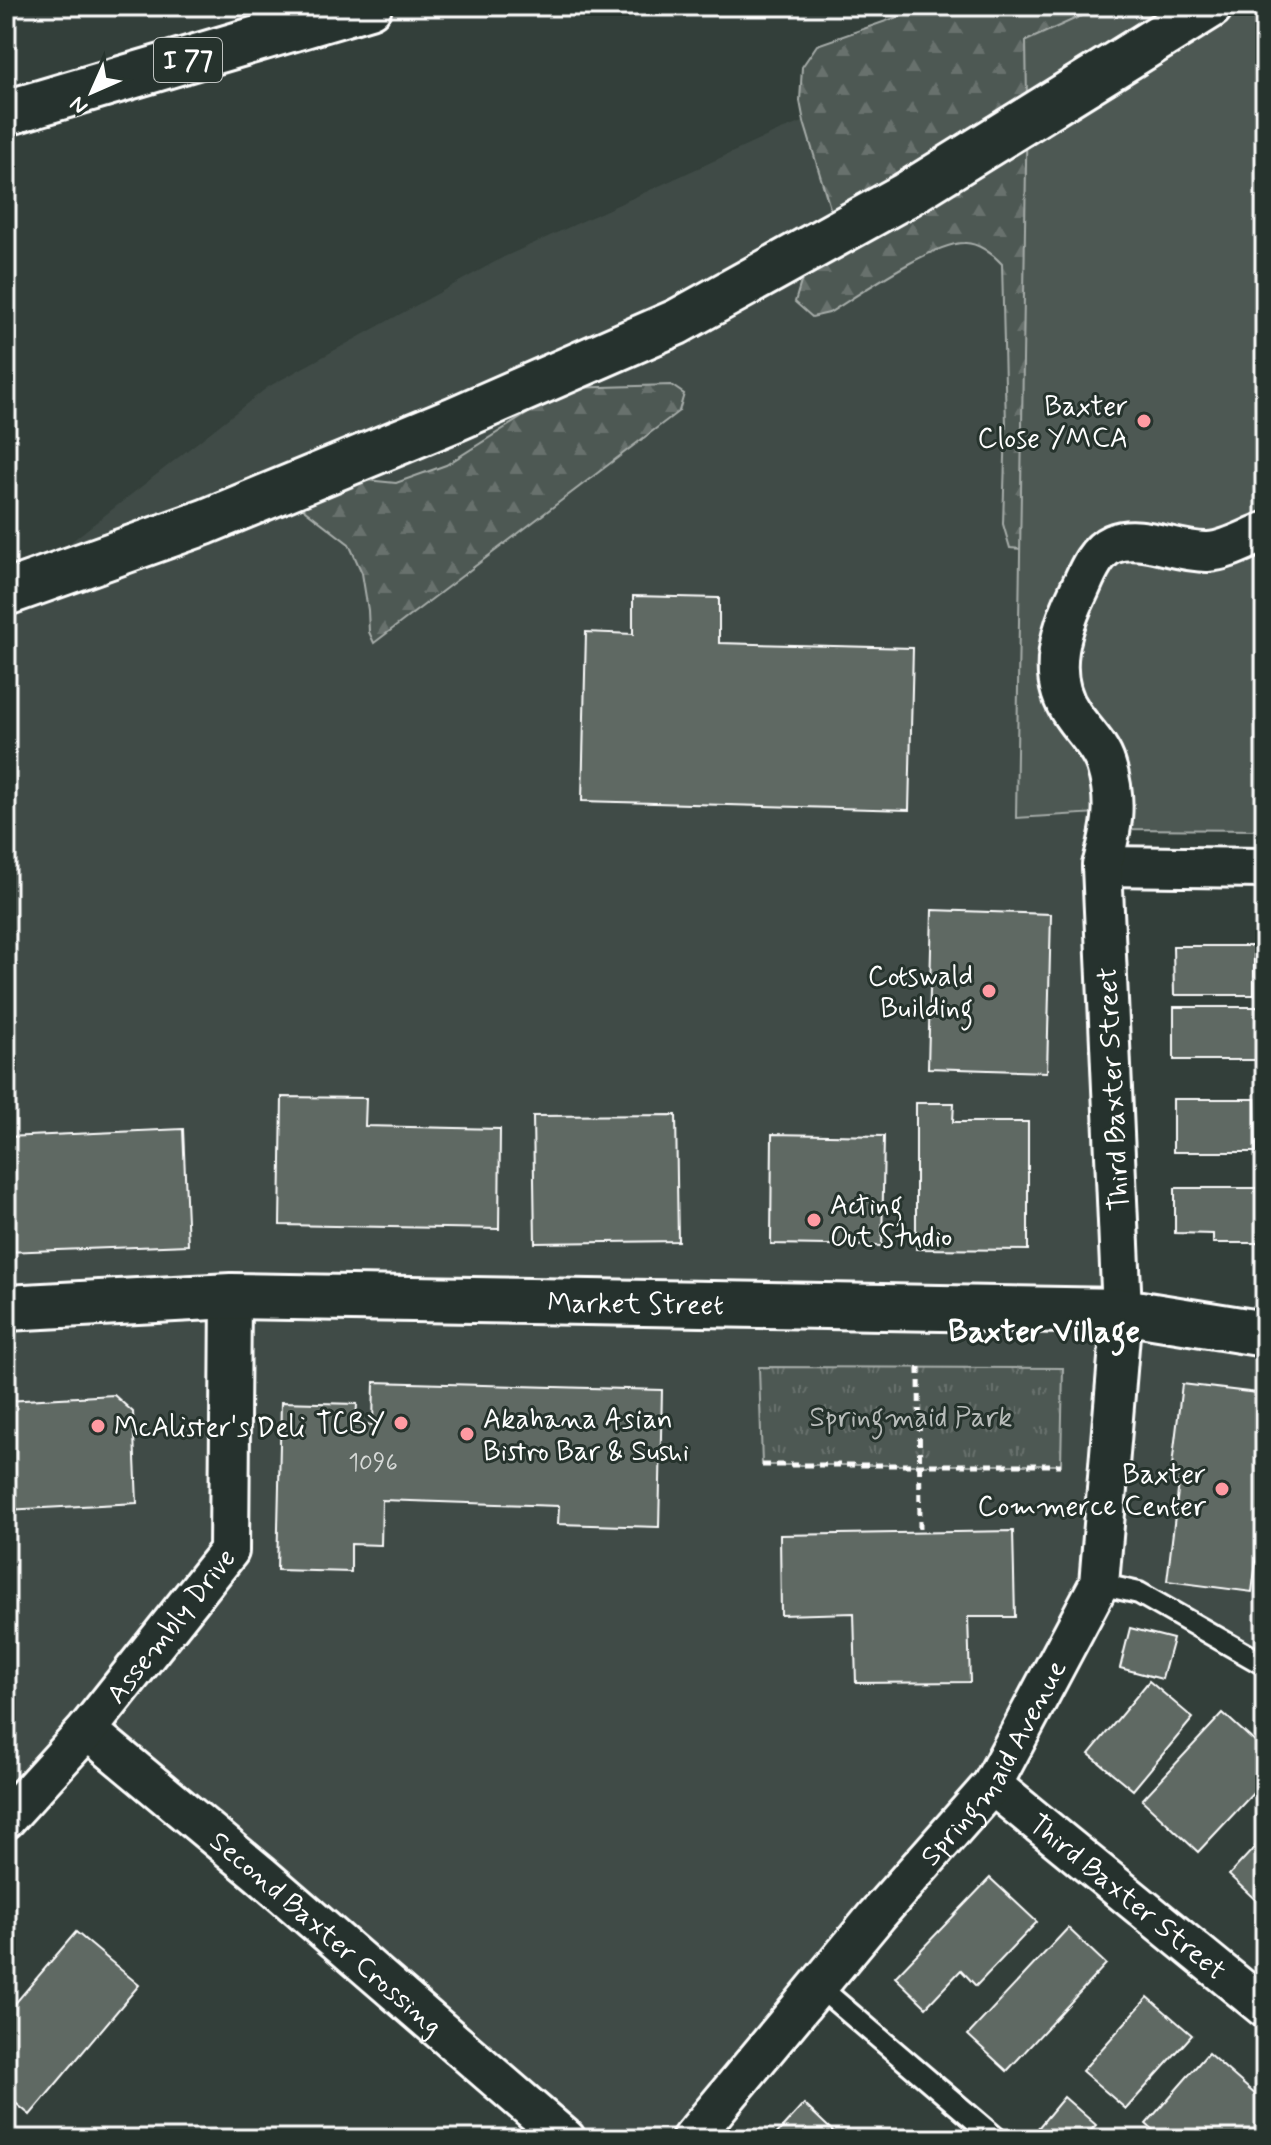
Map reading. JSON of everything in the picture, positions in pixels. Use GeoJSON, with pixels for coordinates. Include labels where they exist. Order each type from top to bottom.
{"type":"FeatureCollection","features":[{"type":"Feature","properties":{"kind":"main road","name":"I 77"},"geometry":{"type":"LineString","coordinates":[[6,113],[369,6]]}},
{"type":"Feature","properties":{"kind":"main road"},"geometry":{"type":"LineString","coordinates":[[6,593],[205,522],[455,419],[677,322],[906,195],[1210,6]]}},
{"type":"Feature","properties":{"kind":"main road","name":"Market Street"},"geometry":{"type":"LineString","coordinates":[[6,1308],[231,1296],[1122,1311],[1265,1334]]}},
{"type":"Feature","properties":{"kind":"street","name":"Third Baxter Street"},"geometry":{"type":"LineString","coordinates":[[1122,1311],[1102,866],[1114,812],[1106,764],[1070,712],[1058,681],[1059,641],[1064,622],[1091,566],[1108,546],[1128,539],[1206,552],[1220,550],[1265,532]]}},
{"type":"Feature","properties":{"kind":"street"},"geometry":{"type":"LineString","coordinates":[[1102,866],[1265,868]]}},
{"type":"Feature","properties":{"kind":"street","name":"Assembly Drive"},"geometry":{"type":"LineString","coordinates":[[6,1819],[87,1730],[229,1551],[231,1296]]}},
{"type":"Feature","properties":{"kind":"street","name":"Springmaid Avenue"},"geometry":{"type":"LineString","coordinates":[[691,2139],[817,1985],[992,1785],[1099,1584],[1122,1311]]}},
{"type":"Feature","properties":{"kind":"street","name":"Second Baxter Crossing"},"geometry":{"type":"LineString","coordinates":[[87,1730],[261,1875],[566,2139]]}},
{"type":"Feature","properties":{"kind":"street","name":"Third Baxter Street"},"geometry":{"type":"LineString","coordinates":[[992,1785],[1265,2008]]}},
{"type":"Feature","properties":{"kind":"lane"},"geometry":{"type":"LineString","coordinates":[[1099,1584],[1139,1593],[1265,1665]]}},
{"type":"Feature","properties":{"kind":"lane"},"geometry":{"type":"LineString","coordinates":[[817,1985],[997,2139]]}},
{"type":"Feature","properties":{"kind":"path"},"geometry":{"type":"LineString","coordinates":[[919,1367],[920,1532]]}},
{"type":"Feature","properties":{"kind":"path"},"geometry":{"type":"LineString","coordinates":[[762,1465],[1061,1465]]}},
{"type":"Feature","properties":{"kind":"shaded area"},"geometry":{"type":"Polygon","coordinates":[[[1026,41],[1016,818],[1114,812],[1122,1311],[1265,1334],[1265,1665],[1099,1585],[992,1785],[691,2139],[566,2139],[87,1730],[6,1819],[6,593],[268,387],[504,257],[781,130],[1026,41]]]}},
{"type":"Feature","properties":{"kind":"green space"},"geometry":{"type":"Polygon","coordinates":[[[929,6],[1265,6],[1021,549],[1010,548],[1003,524],[1006,425],[1002,264],[974,244],[950,245],[895,271],[829,313],[812,317],[795,302],[801,282],[832,237],[830,208],[800,101],[802,67],[817,45],[929,6]]]}},
{"type":"Feature","properties":{"kind":"green space","name":"Baxter Close YMCA"},"geometry":{"type":"Polygon","coordinates":[[[1103,6],[1265,6],[1265,830],[1112,829],[1114,812],[1016,818],[1026,41],[1103,6]]]}},
{"type":"Feature","properties":{"kind":"green space"},"geometry":{"type":"Polygon","coordinates":[[[671,385],[684,394],[679,411],[374,643],[369,632],[362,573],[349,544],[305,510],[294,487],[356,479],[396,483],[446,465],[568,388],[671,385]]]}},
{"type":"Feature","properties":{"kind":"green space","name":"Springmaid Park"},"geometry":{"type":"Polygon","coordinates":[[[759,1367],[1063,1368],[1061,1465],[762,1465],[759,1367]]]}},
{"type":"Feature","properties":{"kind":"building"},"geometry":{"type":"Polygon","coordinates":[[[633,596],[719,598],[719,643],[913,648],[909,810],[582,801],[586,632],[633,634],[633,596]]]}},
{"type":"Feature","properties":{"kind":"building","name":"Cotswald Building"},"geometry":{"type":"Polygon","coordinates":[[[932,910],[1051,914],[1047,1072],[928,1068],[932,910]]]}},
{"type":"Feature","properties":{"kind":"building"},"geometry":{"type":"Polygon","coordinates":[[[1173,946],[1254,946],[1254,995],[1174,995],[1173,946]]]}},
{"type":"Feature","properties":{"kind":"building"},"geometry":{"type":"Polygon","coordinates":[[[1174,1007],[1259,1007],[1259,1060],[1174,1060],[1174,1007]]]}},
{"type":"Feature","properties":{"kind":"building"},"geometry":{"type":"Polygon","coordinates":[[[282,1097],[366,1098],[365,1126],[500,1129],[499,1229],[280,1225],[282,1097]]]}},
{"type":"Feature","properties":{"kind":"building"},"geometry":{"type":"Polygon","coordinates":[[[1173,1099],[1255,1099],[1256,1152],[1173,1152],[1173,1099]]]}},
{"type":"Feature","properties":{"kind":"building"},"geometry":{"type":"Polygon","coordinates":[[[916,1103],[954,1103],[953,1122],[1028,1122],[1028,1250],[916,1249],[916,1103]]]}},
{"type":"Feature","properties":{"kind":"building"},"geometry":{"type":"Polygon","coordinates":[[[676,1115],[678,1241],[535,1243],[533,1116],[676,1115]]]}},
{"type":"Feature","properties":{"kind":"building"},"geometry":{"type":"Polygon","coordinates":[[[183,1129],[188,1245],[6,1252],[6,1137],[183,1129]]]}},
{"type":"Feature","properties":{"kind":"building"},"geometry":{"type":"Polygon","coordinates":[[[772,1134],[884,1136],[882,1246],[771,1244],[772,1134]]]}},
{"type":"Feature","properties":{"kind":"building"},"geometry":{"type":"Polygon","coordinates":[[[1175,1188],[1265,1188],[1265,1243],[1213,1243],[1213,1234],[1175,1233],[1175,1188]]]}},
{"type":"Feature","properties":{"kind":"building"},"geometry":{"type":"Polygon","coordinates":[[[374,1382],[662,1390],[659,1527],[558,1524],[559,1506],[382,1500],[381,1545],[351,1544],[351,1572],[277,1570],[281,1402],[357,1404],[356,1424],[373,1425],[374,1382]]]}},
{"type":"Feature","properties":{"kind":"building","name":"Baxter Commerce Center"},"geometry":{"type":"Polygon","coordinates":[[[1182,1384],[1265,1394],[1265,1494],[1252,1592],[1167,1581],[1179,1483],[1170,1482],[1182,1384]]]}},
{"type":"Feature","properties":{"kind":"building"},"geometry":{"type":"Polygon","coordinates":[[[114,1395],[133,1412],[137,1503],[6,1510],[6,1401],[114,1395]]]}},
{"type":"Feature","properties":{"kind":"building"},"geometry":{"type":"Polygon","coordinates":[[[1013,1531],[1015,1617],[968,1617],[970,1682],[856,1683],[854,1613],[781,1615],[780,1535],[1013,1531]]]}},
{"type":"Feature","properties":{"kind":"building"},"geometry":{"type":"Polygon","coordinates":[[[1130,1628],[1173,1639],[1162,1679],[1120,1668],[1130,1628]]]}},
{"type":"Feature","properties":{"kind":"building"},"geometry":{"type":"Polygon","coordinates":[[[1149,1681],[1193,1718],[1133,1790],[1089,1754],[1149,1681]]]}},
{"type":"Feature","properties":{"kind":"building"},"geometry":{"type":"Polygon","coordinates":[[[1223,1713],[1256,1743],[1265,1734],[1265,1795],[1258,1788],[1198,1852],[1142,1800],[1223,1713]]]}},
{"type":"Feature","properties":{"kind":"building"},"geometry":{"type":"Polygon","coordinates":[[[1265,1836],[1265,1909],[1229,1875],[1265,1836]]]}},
{"type":"Feature","properties":{"kind":"building"},"geometry":{"type":"Polygon","coordinates":[[[990,1878],[1037,1922],[976,1986],[961,1970],[926,2007],[895,1977],[990,1878]]]}},
{"type":"Feature","properties":{"kind":"building"},"geometry":{"type":"Polygon","coordinates":[[[1068,1928],[1106,1964],[1007,2071],[968,2035],[1068,1928]]]}},
{"type":"Feature","properties":{"kind":"building"},"geometry":{"type":"Polygon","coordinates":[[[76,1932],[139,1985],[30,2115],[6,2095],[6,2014],[76,1932]]]}},
{"type":"Feature","properties":{"kind":"building"},"geometry":{"type":"Polygon","coordinates":[[[1148,1997],[1192,2035],[1126,2109],[1082,2071],[1148,1997]]]}},
{"type":"Feature","properties":{"kind":"building"},"geometry":{"type":"Polygon","coordinates":[[[1208,2053],[1265,2103],[1265,2122],[1250,2139],[1163,2139],[1146,2124],[1208,2053]]]}},
{"type":"Feature","properties":{"kind":"building"},"geometry":{"type":"Polygon","coordinates":[[[1064,2097],[1096,2125],[1083,2139],[1038,2139],[1033,2134],[1064,2097]]]}},
{"type":"Feature","properties":{"kind":"building"},"geometry":{"type":"Polygon","coordinates":[[[804,2104],[841,2139],[772,2139],[804,2104]]]}},
{"type":"Feature","properties":{"kind":"place","name":"Baxter Close YMCA"},"geometry":{"type":"Point","coordinates":[1144,421]}},
{"type":"Feature","properties":{"kind":"place","name":"Cotswald Building"},"geometry":{"type":"Point","coordinates":[989,991]}},
{"type":"Feature","properties":{"kind":"place","name":"Acting Out Studio"},"geometry":{"type":"Point","coordinates":[814,1220]}},
{"type":"Feature","properties":{"kind":"place","name":"TCBY"},"geometry":{"type":"Point","coordinates":[401,1423]}},
{"type":"Feature","properties":{"kind":"place","name":"McAlister's Deli"},"geometry":{"type":"Point","coordinates":[98,1426]}},
{"type":"Feature","properties":{"kind":"place","name":"Akahana Asian Bistro Bar & Sushi"},"geometry":{"type":"Point","coordinates":[467,1434]}},
{"type":"Feature","properties":{"kind":"place","name":"Baxter Commerce Center"},"geometry":{"type":"Point","coordinates":[1222,1489]}},
{"type":"Feature","properties":{"kind":"district","name":"Baxter Village"},"geometry":{"type":"Point","coordinates":[1044,1330]}}]}
